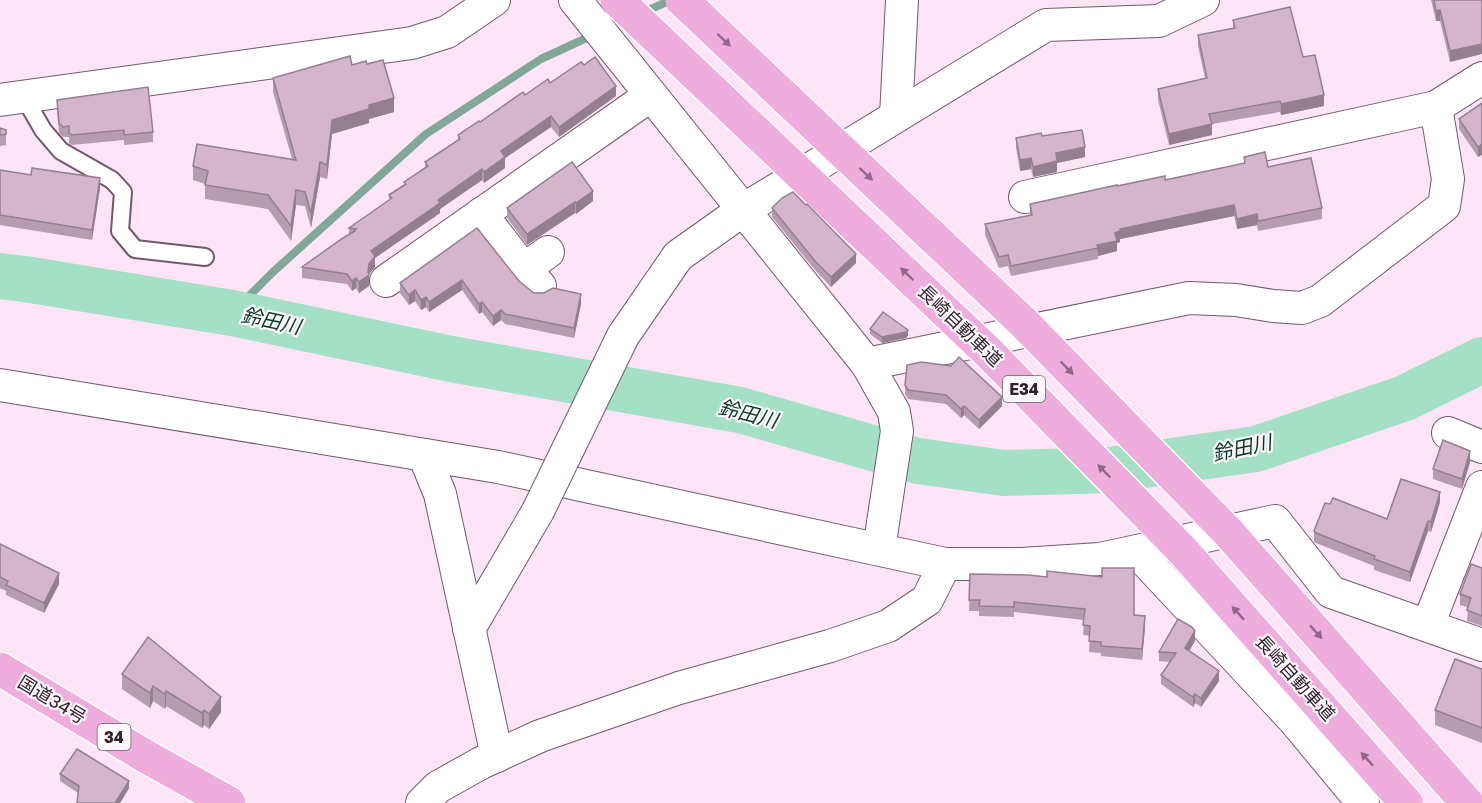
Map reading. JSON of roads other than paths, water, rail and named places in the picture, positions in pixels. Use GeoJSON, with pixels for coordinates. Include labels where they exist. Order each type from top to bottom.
{"type":"FeatureCollection","features":[{"type":"Feature","properties":{"kind":"highway","name":"長崎自動車道"},"geometry":{"type":"LineString","coordinates":[[617,0],[988,352],[1182,550],[1406,803]]}},
{"type":"Feature","properties":{"kind":"highway","name":"E34"},"geometry":{"type":"LineString","coordinates":[[682,0],[1033,333],[1228,532],[1467,803]]}},
{"type":"Feature","properties":{"kind":"highway","name":"国道34号"},"geometry":{"type":"LineString","coordinates":[[0,669],[145,756],[229,803]]}},
{"type":"Feature","properties":{"kind":"street"},"geometry":{"type":"LineString","coordinates":[[12,98],[412,43],[447,32],[494,0]]}},
{"type":"Feature","properties":{"kind":"street"},"geometry":{"type":"LineString","coordinates":[[469,629],[538,511],[623,336],[678,256],[743,210],[1046,25],[1159,21],[1203,0]]}},
{"type":"Feature","properties":{"kind":"street"},"geometry":{"type":"LineString","coordinates":[[583,10],[867,364],[894,412],[897,431],[880,538]]}},
{"type":"Feature","properties":{"kind":"street"},"geometry":{"type":"LineString","coordinates":[[896,116],[902,12]]}},
{"type":"Feature","properties":{"kind":"street"},"geometry":{"type":"LineString","coordinates":[[1025,197],[1436,107],[1482,78]]}},
{"type":"Feature","properties":{"kind":"street"},"geometry":{"type":"LineString","coordinates":[[386,281],[651,95]]}},
{"type":"Feature","properties":{"kind":"street"},"geometry":{"type":"LineString","coordinates":[[867,364],[1189,298],[1236,300],[1302,308],[1320,301],[1444,206],[1448,179],[1436,107]]}},
{"type":"Feature","properties":{"kind":"street"},"geometry":{"type":"LineString","coordinates":[[481,214],[537,269]]}},
{"type":"Feature","properties":{"kind":"street"},"geometry":{"type":"LineString","coordinates":[[0,385],[498,467],[880,538],[945,564],[1021,564],[1101,560],[1275,521],[1331,592],[1482,645]]}},
{"type":"Feature","properties":{"kind":"street"},"geometry":{"type":"LineString","coordinates":[[1448,433],[1482,447]]}},
{"type":"Feature","properties":{"kind":"street"},"geometry":{"type":"LineString","coordinates":[[424,455],[440,494],[497,756]]}},
{"type":"Feature","properties":{"kind":"street"},"geometry":{"type":"LineString","coordinates":[[1428,625],[1482,487]]}},
{"type":"Feature","properties":{"kind":"street"},"geometry":{"type":"LineString","coordinates":[[1137,552],[1294,720],[1363,803]]}},
{"type":"Feature","properties":{"kind":"street"},"geometry":{"type":"LineString","coordinates":[[422,803],[438,787],[481,763],[540,736],[679,688],[830,646],[888,626],[927,600],[945,564]]}},
{"type":"Feature","properties":{"kind":"lane"},"geometry":{"type":"LineString","coordinates":[[12,98],[61,151],[112,180],[123,192],[120,231],[135,249],[205,257]]}},
{"type":"Feature","properties":{"kind":"waterway"},"geometry":{"type":"LineString","coordinates":[[642,13],[671,0]]}},
{"type":"Feature","properties":{"kind":"waterway"},"geometry":{"type":"LineString","coordinates":[[232,313],[273,272],[426,134],[541,59],[593,35]]}},
{"type":"Feature","properties":{"kind":"waterway","name":"鈴田川"},"geometry":{"type":"LineString","coordinates":[[0,276],[232,313],[451,359],[740,410],[918,461],[1004,473],[1109,470],[1256,449],[1405,398],[1482,360]]}}]}
